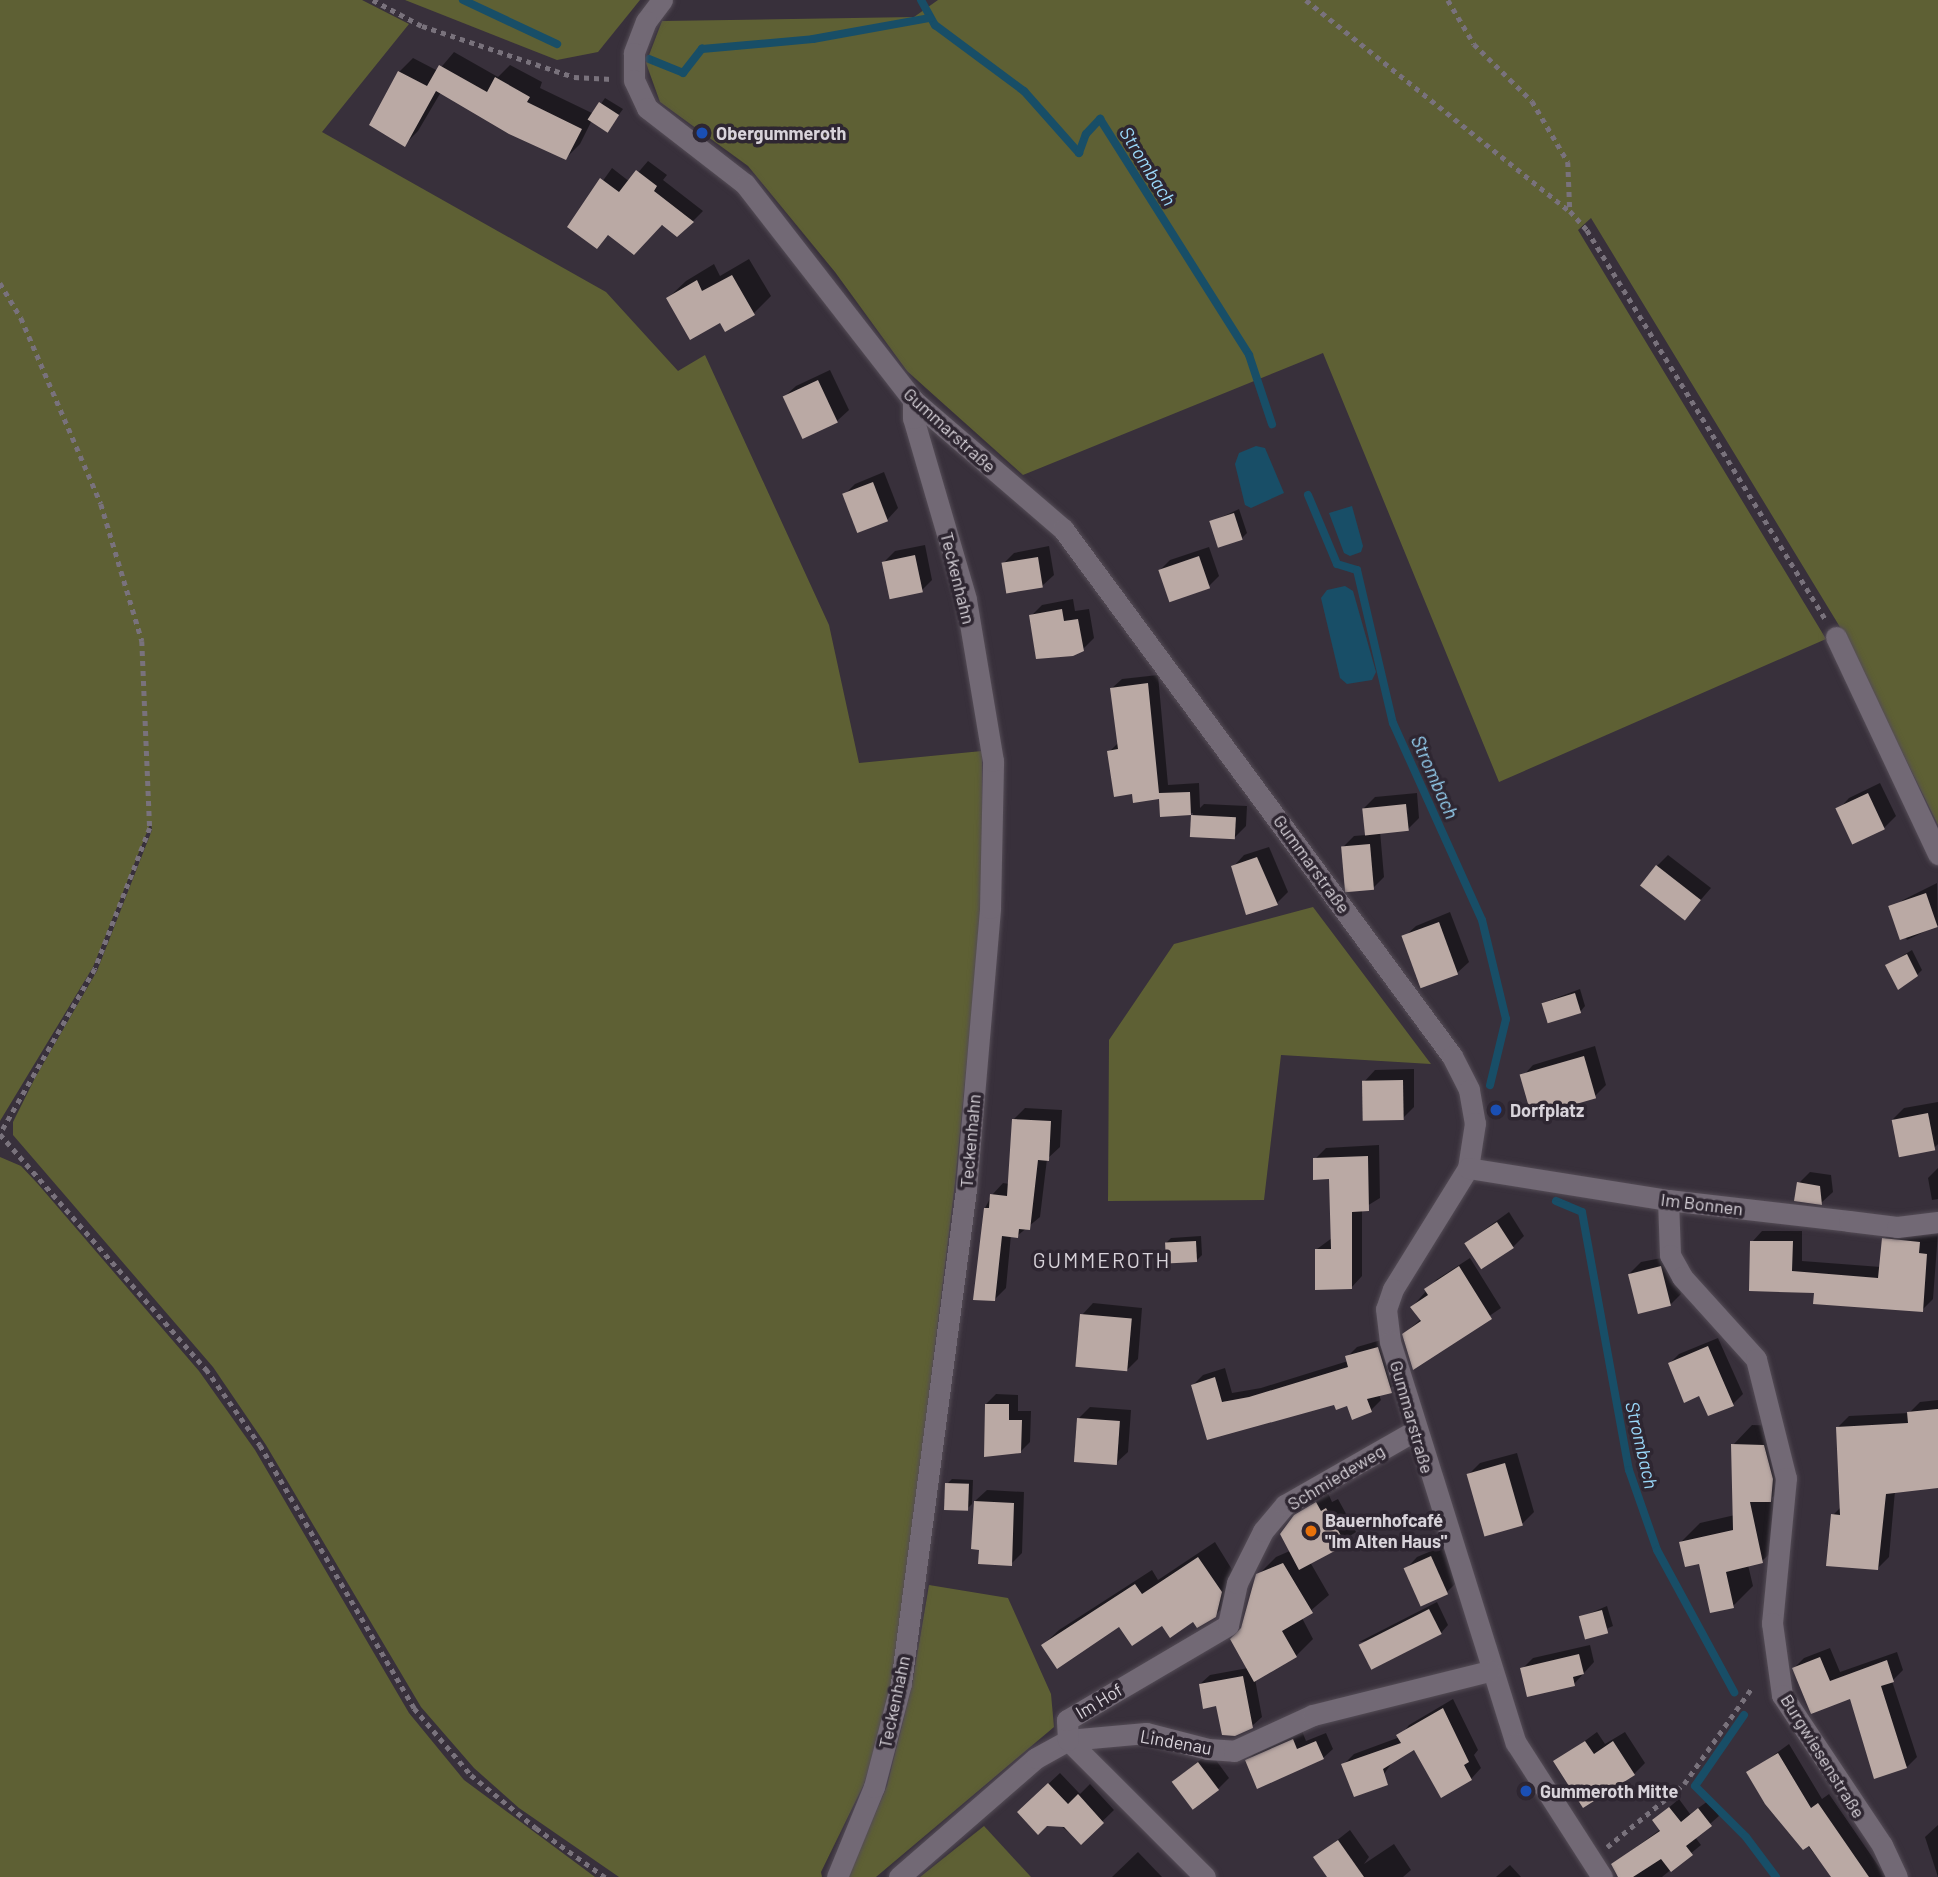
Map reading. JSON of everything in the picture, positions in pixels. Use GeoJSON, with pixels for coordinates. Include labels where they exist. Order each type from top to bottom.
{"type":"FeatureCollection","features":[{"type":"Feature","properties":{"kind":"street"},"geometry":{"type":"LineString","coordinates":[[634,80],[634,53],[646,21],[662,0]]}},
{"type":"Feature","properties":{"kind":"street","name":"Gummarstraße"},"geometry":{"type":"LineString","coordinates":[[634,80],[646,108],[745,184],[913,400],[1063,529],[1452,1056],[1469,1090],[1475,1123],[1468,1168],[1393,1289],[1386,1309],[1390,1342],[1490,1671],[1516,1743],[1602,1877]]}},
{"type":"Feature","properties":{"kind":"street","name":"Teckenhahn"},"geometry":{"type":"LineString","coordinates":[[837,1877],[874,1787],[901,1683],[966,1189],[990,908],[992,761],[966,599],[913,418],[913,400]]}},
{"type":"Feature","properties":{"kind":"street"},"geometry":{"type":"LineString","coordinates":[[1836,637],[1938,853]]}},
{"type":"Feature","properties":{"kind":"street","name":"Im Bonnen"},"geometry":{"type":"LineString","coordinates":[[1468,1168],[1668,1200],[1897,1227],[1938,1222]]}},
{"type":"Feature","properties":{"kind":"street","name":"Burgwiesenstraße"},"geometry":{"type":"LineString","coordinates":[[1668,1200],[1670,1255],[1682,1277],[1756,1359],[1786,1479],[1772,1623],[1782,1695],[1882,1845],[1897,1877]]}},
{"type":"Feature","properties":{"kind":"street","name":"Schmiedeweg"},"geometry":{"type":"LineString","coordinates":[[1263,1531],[1285,1505],[1416,1430]]}},
{"type":"Feature","properties":{"kind":"street","name":"Im Hof"},"geometry":{"type":"LineString","coordinates":[[1205,1877],[1068,1740],[1067,1720],[1228,1625],[1237,1583],[1263,1531]]}},
{"type":"Feature","properties":{"kind":"street","name":"Lindenau"},"geometry":{"type":"LineString","coordinates":[[899,1877],[1036,1758],[1068,1740],[1146,1733],[1208,1749],[1234,1751],[1313,1715],[1490,1671]]}},
{"type":"Feature","properties":{"kind":"path"},"geometry":{"type":"LineString","coordinates":[[373,0],[422,26],[573,77],[634,80]]}},
{"type":"Feature","properties":{"kind":"path"},"geometry":{"type":"LineString","coordinates":[[1306,0],[1570,211],[1587,230],[1836,637]]}},
{"type":"Feature","properties":{"kind":"path"},"geometry":{"type":"LineString","coordinates":[[1448,0],[1474,44],[1532,101],[1568,162],[1570,211]]}},
{"type":"Feature","properties":{"kind":"path"},"geometry":{"type":"LineString","coordinates":[[0,283],[21,318],[101,504],[142,641],[150,828],[95,969],[0,1134],[206,1369],[260,1445],[414,1708],[471,1775],[536,1828],[605,1877]]}},
{"type":"Feature","properties":{"kind":"path"},"geometry":{"type":"LineString","coordinates":[[1590,1859],[1668,1802],[1751,1689]]}},
{"type":"Feature","properties":{"kind":"green space"},"geometry":{"type":"Polygon","coordinates":[[[0,0],[362,0],[409,24],[322,132],[606,292],[678,371],[705,355],[829,625],[859,763],[982,751],[982,907],[955,1183],[894,1681],[864,1784],[821,1872],[822,1877],[619,1877],[519,1808],[474,1768],[421,1707],[266,1445],[213,1367],[13,1135],[13,1122],[35,1078],[97,971],[152,830],[151,822],[93,967],[0,1121],[0,0]]]}},
{"type":"Feature","properties":{"kind":"green space"},"geometry":{"type":"Polygon","coordinates":[[[405,0],[640,0],[598,52],[557,60],[405,0]]]}},
{"type":"Feature","properties":{"kind":"green space"},"geometry":{"type":"Polygon","coordinates":[[[938,0],[1938,0],[1938,825],[1843,632],[1591,218],[1578,230],[1826,639],[1499,782],[1323,353],[1023,475],[907,371],[835,272],[748,166],[660,102],[646,63],[662,21],[914,17],[938,0]]]}},
{"type":"Feature","properties":{"kind":"green space"},"geometry":{"type":"Polygon","coordinates":[[[1313,907],[1431,1064],[1281,1055],[1264,1200],[1108,1201],[1109,1040],[1174,944],[1313,907]]]}},
{"type":"Feature","properties":{"kind":"green space"},"geometry":{"type":"Polygon","coordinates":[[[0,1157],[21,1166],[37,1183],[199,1371],[255,1450],[409,1713],[464,1780],[595,1877],[0,1877],[0,1157]]]}},
{"type":"Feature","properties":{"kind":"green space"},"geometry":{"type":"Polygon","coordinates":[[[929,1585],[1008,1598],[1051,1694],[1054,1727],[876,1877],[848,1877],[887,1786],[912,1685],[929,1585]]]}},
{"type":"Feature","properties":{"kind":"green space"},"geometry":{"type":"Polygon","coordinates":[[[984,1826],[1031,1877],[920,1877],[984,1826]]]}},
{"type":"Feature","properties":{"kind":"water"},"geometry":{"type":"Polygon","coordinates":[[[1256,446],[1265,448],[1284,493],[1251,508],[1245,505],[1235,464],[1239,453],[1256,446]]]}},
{"type":"Feature","properties":{"kind":"water"},"geometry":{"type":"Polygon","coordinates":[[[1352,506],[1363,546],[1361,552],[1350,556],[1344,553],[1329,513],[1352,506]]]}},
{"type":"Feature","properties":{"kind":"water"},"geometry":{"type":"Polygon","coordinates":[[[1345,586],[1353,591],[1376,672],[1372,680],[1347,684],[1340,678],[1321,598],[1327,590],[1345,586]]]}},
{"type":"Feature","properties":{"kind":"building"},"geometry":{"type":"Polygon","coordinates":[[[439,65],[487,92],[495,77],[530,97],[527,102],[582,129],[566,160],[509,134],[436,91],[405,147],[369,125],[398,71],[427,86],[439,65]]]}},
{"type":"Feature","properties":{"kind":"building"},"geometry":{"type":"Polygon","coordinates":[[[599,102],[619,115],[608,133],[588,120],[599,102]]]}},
{"type":"Feature","properties":{"kind":"building"},"geometry":{"type":"Polygon","coordinates":[[[636,170],[657,186],[654,191],[694,222],[677,237],[662,225],[634,255],[608,235],[597,249],[567,227],[600,178],[619,192],[636,170]]]}},
{"type":"Feature","properties":{"kind":"building"},"geometry":{"type":"Polygon","coordinates":[[[732,275],[755,315],[725,332],[720,323],[690,340],[666,298],[697,280],[702,291],[732,275]]]}},
{"type":"Feature","properties":{"kind":"building"},"geometry":{"type":"Polygon","coordinates":[[[818,380],[838,423],[803,439],[783,396],[818,380]]]}},
{"type":"Feature","properties":{"kind":"building"},"geometry":{"type":"Polygon","coordinates":[[[873,482],[888,521],[857,533],[842,494],[873,482]]]}},
{"type":"Feature","properties":{"kind":"building"},"geometry":{"type":"Polygon","coordinates":[[[1234,513],[1243,540],[1218,548],[1209,521],[1234,513]]]}},
{"type":"Feature","properties":{"kind":"building"},"geometry":{"type":"Polygon","coordinates":[[[915,555],[923,592],[890,599],[882,562],[915,555]]]}},
{"type":"Feature","properties":{"kind":"building"},"geometry":{"type":"Polygon","coordinates":[[[1199,556],[1210,588],[1169,602],[1158,570],[1199,556]]]}},
{"type":"Feature","properties":{"kind":"building"},"geometry":{"type":"Polygon","coordinates":[[[1038,557],[1043,588],[1006,593],[1001,563],[1038,557]]]}},
{"type":"Feature","properties":{"kind":"building"},"geometry":{"type":"Polygon","coordinates":[[[1062,609],[1064,621],[1078,619],[1084,651],[1073,656],[1036,659],[1029,615],[1062,609]]]}},
{"type":"Feature","properties":{"kind":"building"},"geometry":{"type":"Polygon","coordinates":[[[1148,683],[1159,793],[1190,792],[1191,815],[1160,817],[1159,799],[1133,803],[1132,794],[1114,797],[1107,751],[1118,749],[1110,688],[1148,683]]]}},
{"type":"Feature","properties":{"kind":"building"},"geometry":{"type":"Polygon","coordinates":[[[1868,793],[1885,829],[1852,844],[1835,808],[1868,793]]]}},
{"type":"Feature","properties":{"kind":"building"},"geometry":{"type":"Polygon","coordinates":[[[1406,804],[1409,831],[1365,835],[1362,809],[1406,804]]]}},
{"type":"Feature","properties":{"kind":"building"},"geometry":{"type":"Polygon","coordinates":[[[1191,815],[1236,817],[1235,839],[1190,837],[1191,815]]]}},
{"type":"Feature","properties":{"kind":"building"},"geometry":{"type":"Polygon","coordinates":[[[1370,844],[1374,890],[1345,892],[1341,847],[1370,844]]]}},
{"type":"Feature","properties":{"kind":"building"},"geometry":{"type":"Polygon","coordinates":[[[1257,857],[1278,905],[1246,915],[1231,866],[1257,857]]]}},
{"type":"Feature","properties":{"kind":"building"},"geometry":{"type":"Polygon","coordinates":[[[1656,865],[1701,900],[1685,921],[1640,885],[1656,865]]]}},
{"type":"Feature","properties":{"kind":"building"},"geometry":{"type":"Polygon","coordinates":[[[1926,893],[1938,927],[1900,940],[1888,906],[1926,893]]]}},
{"type":"Feature","properties":{"kind":"building"},"geometry":{"type":"Polygon","coordinates":[[[1439,922],[1458,975],[1421,988],[1401,936],[1439,922]]]}},
{"type":"Feature","properties":{"kind":"building"},"geometry":{"type":"Polygon","coordinates":[[[1907,954],[1918,976],[1898,990],[1885,965],[1907,954]]]}},
{"type":"Feature","properties":{"kind":"building"},"geometry":{"type":"Polygon","coordinates":[[[1575,993],[1581,1013],[1548,1023],[1542,1003],[1575,993]]]}},
{"type":"Feature","properties":{"kind":"building"},"geometry":{"type":"Polygon","coordinates":[[[1584,1056],[1596,1098],[1532,1117],[1520,1074],[1584,1056]]]}},
{"type":"Feature","properties":{"kind":"building"},"geometry":{"type":"Polygon","coordinates":[[[1403,1080],[1404,1120],[1363,1121],[1362,1081],[1403,1080]]]}},
{"type":"Feature","properties":{"kind":"building"},"geometry":{"type":"Polygon","coordinates":[[[1928,1113],[1935,1150],[1899,1157],[1892,1120],[1928,1113]]]}},
{"type":"Feature","properties":{"kind":"building"},"geometry":{"type":"Polygon","coordinates":[[[1012,1119],[1051,1121],[1049,1161],[1038,1160],[1030,1230],[1019,1229],[1018,1238],[1002,1236],[995,1301],[973,1300],[984,1208],[989,1208],[990,1194],[1007,1196],[1012,1119]]]}},
{"type":"Feature","properties":{"kind":"building"},"geometry":{"type":"Polygon","coordinates":[[[1368,1156],[1369,1211],[1352,1212],[1352,1289],[1315,1290],[1315,1249],[1331,1249],[1329,1179],[1313,1180],[1313,1158],[1368,1156]]]}},
{"type":"Feature","properties":{"kind":"building"},"geometry":{"type":"Polygon","coordinates":[[[1797,1182],[1820,1186],[1822,1205],[1794,1201],[1797,1182]]]}},
{"type":"Feature","properties":{"kind":"building"},"geometry":{"type":"Polygon","coordinates":[[[1497,1222],[1514,1248],[1481,1269],[1464,1243],[1497,1222]]]}},
{"type":"Feature","properties":{"kind":"building"},"geometry":{"type":"Polygon","coordinates":[[[1882,1238],[1920,1242],[1919,1253],[1927,1254],[1923,1312],[1813,1304],[1814,1293],[1749,1291],[1750,1241],[1793,1241],[1792,1271],[1878,1278],[1882,1238]]]}},
{"type":"Feature","properties":{"kind":"building"},"geometry":{"type":"Polygon","coordinates":[[[1196,1241],[1197,1262],[1166,1264],[1165,1243],[1196,1241]]]}},
{"type":"Feature","properties":{"kind":"building"},"geometry":{"type":"Polygon","coordinates":[[[1459,1266],[1492,1319],[1413,1370],[1402,1334],[1421,1321],[1410,1307],[1428,1295],[1424,1289],[1459,1266]]]}},
{"type":"Feature","properties":{"kind":"building"},"geometry":{"type":"Polygon","coordinates":[[[1661,1266],[1671,1306],[1638,1314],[1628,1274],[1661,1266]]]}},
{"type":"Feature","properties":{"kind":"building"},"geometry":{"type":"Polygon","coordinates":[[[1080,1314],[1132,1319],[1127,1371],[1075,1367],[1080,1314]]]}},
{"type":"Feature","properties":{"kind":"building"},"geometry":{"type":"Polygon","coordinates":[[[1708,1346],[1734,1406],[1708,1416],[1699,1396],[1684,1403],[1668,1363],[1708,1346]]]}},
{"type":"Feature","properties":{"kind":"building"},"geometry":{"type":"Polygon","coordinates":[[[1378,1347],[1392,1393],[1367,1399],[1372,1412],[1352,1420],[1347,1406],[1336,1410],[1334,1405],[1207,1440],[1191,1385],[1215,1377],[1222,1402],[1249,1397],[1348,1367],[1345,1356],[1378,1347]]]}},
{"type":"Feature","properties":{"kind":"building"},"geometry":{"type":"Polygon","coordinates":[[[985,1404],[1009,1404],[1009,1420],[1022,1420],[1021,1453],[984,1457],[985,1404]]]}},
{"type":"Feature","properties":{"kind":"building"},"geometry":{"type":"Polygon","coordinates":[[[1938,1409],[1938,1488],[1886,1494],[1878,1570],[1826,1566],[1831,1514],[1840,1515],[1836,1427],[1908,1423],[1907,1412],[1938,1409]]]}},
{"type":"Feature","properties":{"kind":"building"},"geometry":{"type":"Polygon","coordinates":[[[1077,1418],[1120,1421],[1117,1465],[1074,1462],[1077,1418]]]}},
{"type":"Feature","properties":{"kind":"building"},"geometry":{"type":"Polygon","coordinates":[[[1731,1444],[1764,1445],[1773,1479],[1771,1502],[1750,1502],[1763,1563],[1726,1572],[1734,1608],[1710,1613],[1699,1564],[1685,1567],[1679,1542],[1733,1530],[1731,1444]]]}},
{"type":"Feature","properties":{"kind":"building"},"geometry":{"type":"Polygon","coordinates":[[[1505,1463],[1523,1525],[1484,1537],[1467,1474],[1505,1463]]]}},
{"type":"Feature","properties":{"kind":"building"},"geometry":{"type":"Polygon","coordinates":[[[945,1483],[969,1484],[968,1511],[944,1510],[945,1483]]]}},
{"type":"Feature","properties":{"kind":"building"},"geometry":{"type":"Polygon","coordinates":[[[974,1501],[1014,1503],[1012,1566],[978,1564],[979,1550],[971,1549],[974,1501]]]}},
{"type":"Feature","properties":{"kind":"building"},"geometry":{"type":"Polygon","coordinates":[[[1316,1502],[1321,1511],[1326,1508],[1346,1545],[1299,1570],[1280,1534],[1294,1515],[1316,1502]]]}},
{"type":"Feature","properties":{"kind":"building"},"geometry":{"type":"Polygon","coordinates":[[[1431,1556],[1448,1594],[1421,1607],[1404,1568],[1431,1556]]]}},
{"type":"Feature","properties":{"kind":"building"},"geometry":{"type":"Polygon","coordinates":[[[1198,1557],[1222,1592],[1216,1617],[1197,1628],[1193,1622],[1170,1638],[1162,1626],[1132,1646],[1119,1627],[1057,1669],[1041,1645],[1135,1584],[1142,1594],[1198,1557]]]}},
{"type":"Feature","properties":{"kind":"building"},"geometry":{"type":"Polygon","coordinates":[[[1283,1563],[1313,1613],[1282,1631],[1297,1657],[1254,1682],[1230,1639],[1241,1628],[1256,1574],[1283,1563]]]}},
{"type":"Feature","properties":{"kind":"building"},"geometry":{"type":"Polygon","coordinates":[[[1429,1609],[1442,1634],[1371,1670],[1359,1645],[1429,1609]]]}},
{"type":"Feature","properties":{"kind":"building"},"geometry":{"type":"Polygon","coordinates":[[[1602,1610],[1608,1633],[1585,1639],[1579,1616],[1602,1610]]]}},
{"type":"Feature","properties":{"kind":"building"},"geometry":{"type":"Polygon","coordinates":[[[1579,1654],[1584,1674],[1573,1677],[1575,1686],[1527,1697],[1520,1668],[1579,1654]]]}},
{"type":"Feature","properties":{"kind":"building"},"geometry":{"type":"Polygon","coordinates":[[[1820,1657],[1830,1681],[1887,1660],[1894,1682],[1881,1686],[1907,1768],[1874,1779],[1850,1699],[1811,1714],[1792,1668],[1820,1657]]]}},
{"type":"Feature","properties":{"kind":"building"},"geometry":{"type":"Polygon","coordinates":[[[1243,1676],[1253,1728],[1235,1736],[1222,1735],[1216,1706],[1203,1709],[1199,1684],[1243,1676]]]}},
{"type":"Feature","properties":{"kind":"building"},"geometry":{"type":"Polygon","coordinates":[[[1443,1708],[1469,1762],[1464,1765],[1472,1780],[1441,1798],[1414,1750],[1383,1769],[1388,1785],[1354,1797],[1341,1764],[1401,1743],[1396,1735],[1443,1708]]]}},
{"type":"Feature","properties":{"kind":"building"},"geometry":{"type":"Polygon","coordinates":[[[1293,1739],[1297,1749],[1316,1741],[1324,1759],[1257,1789],[1245,1760],[1293,1739]]]}},
{"type":"Feature","properties":{"kind":"building"},"geometry":{"type":"Polygon","coordinates":[[[1585,1741],[1594,1754],[1613,1741],[1635,1775],[1583,1808],[1553,1761],[1585,1741]]]}},
{"type":"Feature","properties":{"kind":"building"},"geometry":{"type":"Polygon","coordinates":[[[1778,1753],[1811,1808],[1818,1803],[1869,1877],[1831,1877],[1809,1846],[1803,1850],[1765,1804],[1746,1772],[1778,1753]]]}},
{"type":"Feature","properties":{"kind":"building"},"geometry":{"type":"Polygon","coordinates":[[[1198,1762],[1219,1790],[1193,1810],[1172,1782],[1198,1762]]]}},
{"type":"Feature","properties":{"kind":"building"},"geometry":{"type":"Polygon","coordinates":[[[1048,1783],[1068,1804],[1078,1794],[1104,1823],[1081,1845],[1064,1827],[1047,1826],[1038,1835],[1017,1812],[1048,1783]]]}},
{"type":"Feature","properties":{"kind":"building"},"geometry":{"type":"Polygon","coordinates":[[[1669,1807],[1681,1822],[1698,1808],[1712,1826],[1686,1846],[1693,1855],[1671,1872],[1661,1859],[1633,1877],[1618,1877],[1611,1864],[1660,1831],[1652,1820],[1669,1807]]]}},
{"type":"Feature","properties":{"kind":"building"},"geometry":{"type":"Polygon","coordinates":[[[1338,1840],[1364,1877],[1327,1877],[1313,1857],[1338,1840]]]}},
{"type":"Feature","properties":{"kind":"waterway"},"geometry":{"type":"LineString","coordinates":[[463,0],[557,44]]}},
{"type":"Feature","properties":{"kind":"waterway","name":"Strombach"},"geometry":{"type":"LineString","coordinates":[[921,0],[935,25],[1024,91],[1079,153],[1086,134],[1100,119],[1249,355],[1272,424]]}},
{"type":"Feature","properties":{"kind":"waterway"},"geometry":{"type":"LineString","coordinates":[[649,59],[683,73],[702,49],[813,39],[930,18]]}},
{"type":"Feature","properties":{"kind":"waterway","name":"Strombach"},"geometry":{"type":"LineString","coordinates":[[1308,495],[1337,564],[1357,570],[1393,723],[1482,920],[1506,1019],[1490,1085]]}},
{"type":"Feature","properties":{"kind":"waterway","name":"Strombach"},"geometry":{"type":"LineString","coordinates":[[1556,1201],[1582,1212],[1629,1470],[1657,1550],[1734,1692]]}},
{"type":"Feature","properties":{"kind":"waterway","name":"Strombach"},"geometry":{"type":"LineString","coordinates":[[1744,1715],[1695,1786],[1746,1837],[1776,1877]]}},
{"type":"Feature","properties":{"kind":"place","name":"Obergummeroth"},"geometry":{"type":"Point","coordinates":[702,133]}},
{"type":"Feature","properties":{"kind":"place","name":"Dorfplatz"},"geometry":{"type":"Point","coordinates":[1496,1110]}},
{"type":"Feature","properties":{"kind":"place","name":"Bauernhofcafé \"Im Alten Haus\""},"geometry":{"type":"Point","coordinates":[1311,1531]}},
{"type":"Feature","properties":{"kind":"place","name":"Gummeroth Mitte"},"geometry":{"type":"Point","coordinates":[1526,1791]}},
{"type":"Feature","properties":{"kind":"district","name":"GUMMEROTH"},"geometry":{"type":"Point","coordinates":[1102,1260]}}]}
